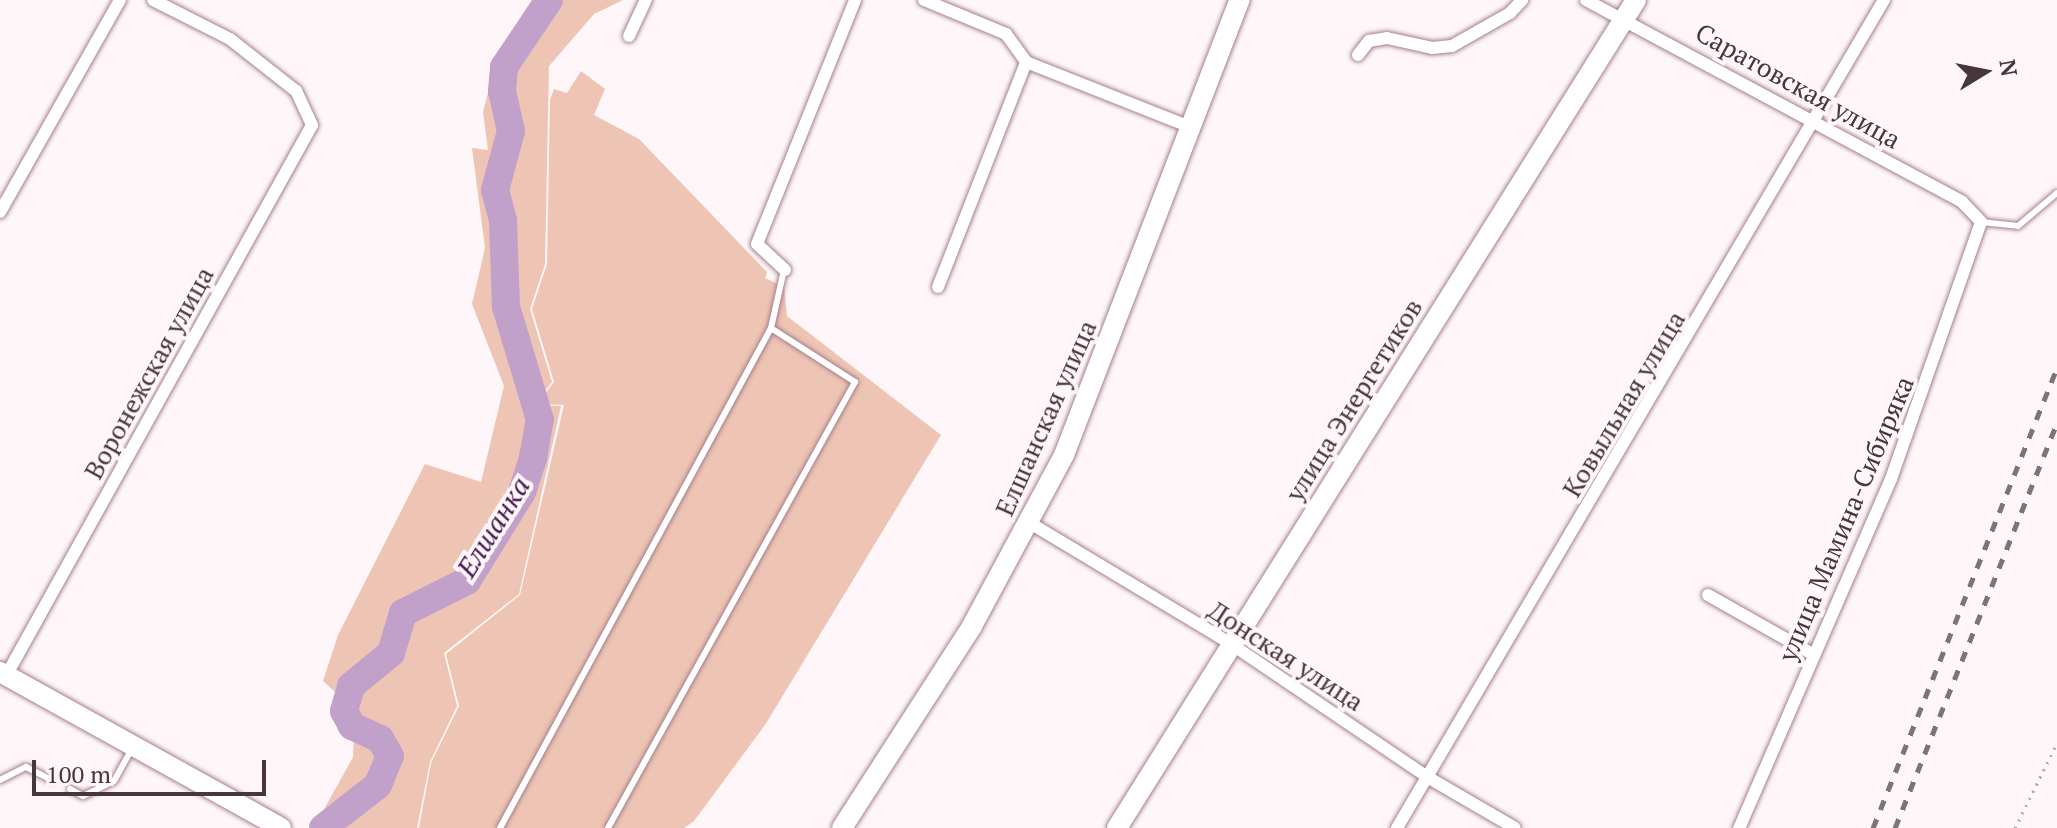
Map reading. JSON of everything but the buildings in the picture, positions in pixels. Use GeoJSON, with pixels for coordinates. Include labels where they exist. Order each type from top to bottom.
{"type":"FeatureCollection","features":[{"type":"Feature","properties":{"kind":"main road","name":"Елшанская улица"},"geometry":{"type":"LineString","coordinates":[[842,828],[972,626],[1064,455],[1240,0]]}},
{"type":"Feature","properties":{"kind":"main road","name":"улица Энергетиков"},"geometry":{"type":"LineString","coordinates":[[1117,828],[1630,9]]}},
{"type":"Feature","properties":{"kind":"main road"},"geometry":{"type":"LineString","coordinates":[[3,674],[281,828]]}},
{"type":"Feature","properties":{"kind":"street"},"geometry":{"type":"LineString","coordinates":[[0,212],[120,0]]}},
{"type":"Feature","properties":{"kind":"street","name":"Воронежская улица"},"geometry":{"type":"LineString","coordinates":[[3,674],[312,125],[296,91],[230,39],[153,0]]}},
{"type":"Feature","properties":{"kind":"street"},"geometry":{"type":"LineString","coordinates":[[629,36],[646,0]]}},
{"type":"Feature","properties":{"kind":"street"},"geometry":{"type":"LineString","coordinates":[[785,270],[757,244],[855,0]]}},
{"type":"Feature","properties":{"kind":"street"},"geometry":{"type":"LineString","coordinates":[[924,0],[1006,34],[1026,62],[1190,127]]}},
{"type":"Feature","properties":{"kind":"street"},"geometry":{"type":"LineString","coordinates":[[1358,55],[1369,41],[1387,38],[1432,48],[1452,46],[1510,13],[1522,0]]}},
{"type":"Feature","properties":{"kind":"street","name":"Саратовская улица"},"geometry":{"type":"LineString","coordinates":[[1586,0],[1630,9],[1817,121],[1962,202],[1981,222]]}},
{"type":"Feature","properties":{"kind":"street","name":"Ковыльная улица"},"geometry":{"type":"LineString","coordinates":[[1397,828],[1817,121],[1884,0]]}},
{"type":"Feature","properties":{"kind":"street"},"geometry":{"type":"LineString","coordinates":[[938,287],[1026,62]]}},
{"type":"Feature","properties":{"kind":"street","name":"улица Мамина-Сибиряка"},"geometry":{"type":"LineString","coordinates":[[1739,828],[1891,479],[1981,222]]}},
{"type":"Feature","properties":{"kind":"street","name":"Донская улица"},"geometry":{"type":"LineString","coordinates":[[1030,523],[1231,644],[1429,778],[1515,828]]}},
{"type":"Feature","properties":{"kind":"street"},"geometry":{"type":"LineString","coordinates":[[1708,595],[1814,655]]}},
{"type":"Feature","properties":{"kind":"lane"},"geometry":{"type":"LineString","coordinates":[[1981,222],[2018,226],[2057,193]]}},
{"type":"Feature","properties":{"kind":"lane"},"geometry":{"type":"LineString","coordinates":[[500,828],[771,328],[785,270]]}},
{"type":"Feature","properties":{"kind":"lane"},"geometry":{"type":"LineString","coordinates":[[608,828],[855,382],[771,328]]}},
{"type":"Feature","properties":{"kind":"lane"},"geometry":{"type":"LineString","coordinates":[[70,789],[83,796],[114,781],[133,748]]}},
{"type":"Feature","properties":{"kind":"lane"},"geometry":{"type":"LineString","coordinates":[[0,780],[26,767],[52,780]]}},
{"type":"Feature","properties":{"kind":"path"},"geometry":{"type":"LineString","coordinates":[[2015,828],[2057,743]]}},
{"type":"Feature","properties":{"kind":"shaded area"},"geometry":{"type":"Polygon","coordinates":[[[532,0],[623,0],[594,14],[549,66],[545,264],[530,309],[552,382],[534,405],[561,406],[519,594],[444,653],[457,706],[430,762],[417,828],[328,828],[317,822],[353,757],[355,710],[323,681],[338,635],[425,464],[481,482],[504,386],[472,304],[485,248],[472,148],[488,150],[483,112],[498,55],[532,0]]]}},
{"type":"Feature","properties":{"kind":"shaded area"},"geometry":{"type":"Polygon","coordinates":[[[581,71],[605,89],[594,115],[639,139],[767,272],[765,278],[784,287],[787,316],[941,435],[765,725],[694,821],[684,828],[419,828],[431,763],[459,706],[446,654],[520,595],[564,405],[537,404],[554,382],[532,309],[547,264],[550,100],[554,89],[567,93],[581,71]]]}},
{"type":"Feature","properties":{"kind":"waterway","name":"Елшанка"},"geometry":{"type":"LineString","coordinates":[[323,828],[378,785],[390,756],[380,739],[352,726],[344,711],[351,686],[391,653],[403,613],[467,581],[522,492],[533,458],[540,420],[506,307],[503,220],[495,190],[511,131],[502,91],[504,67],[549,0]]}},
{"type":"Feature","properties":{"kind":"railway"},"geometry":{"type":"LineString","coordinates":[[1873,828],[2057,369]]}},
{"type":"Feature","properties":{"kind":"railway"},"geometry":{"type":"LineString","coordinates":[[1895,828],[2057,422]]}}]}
